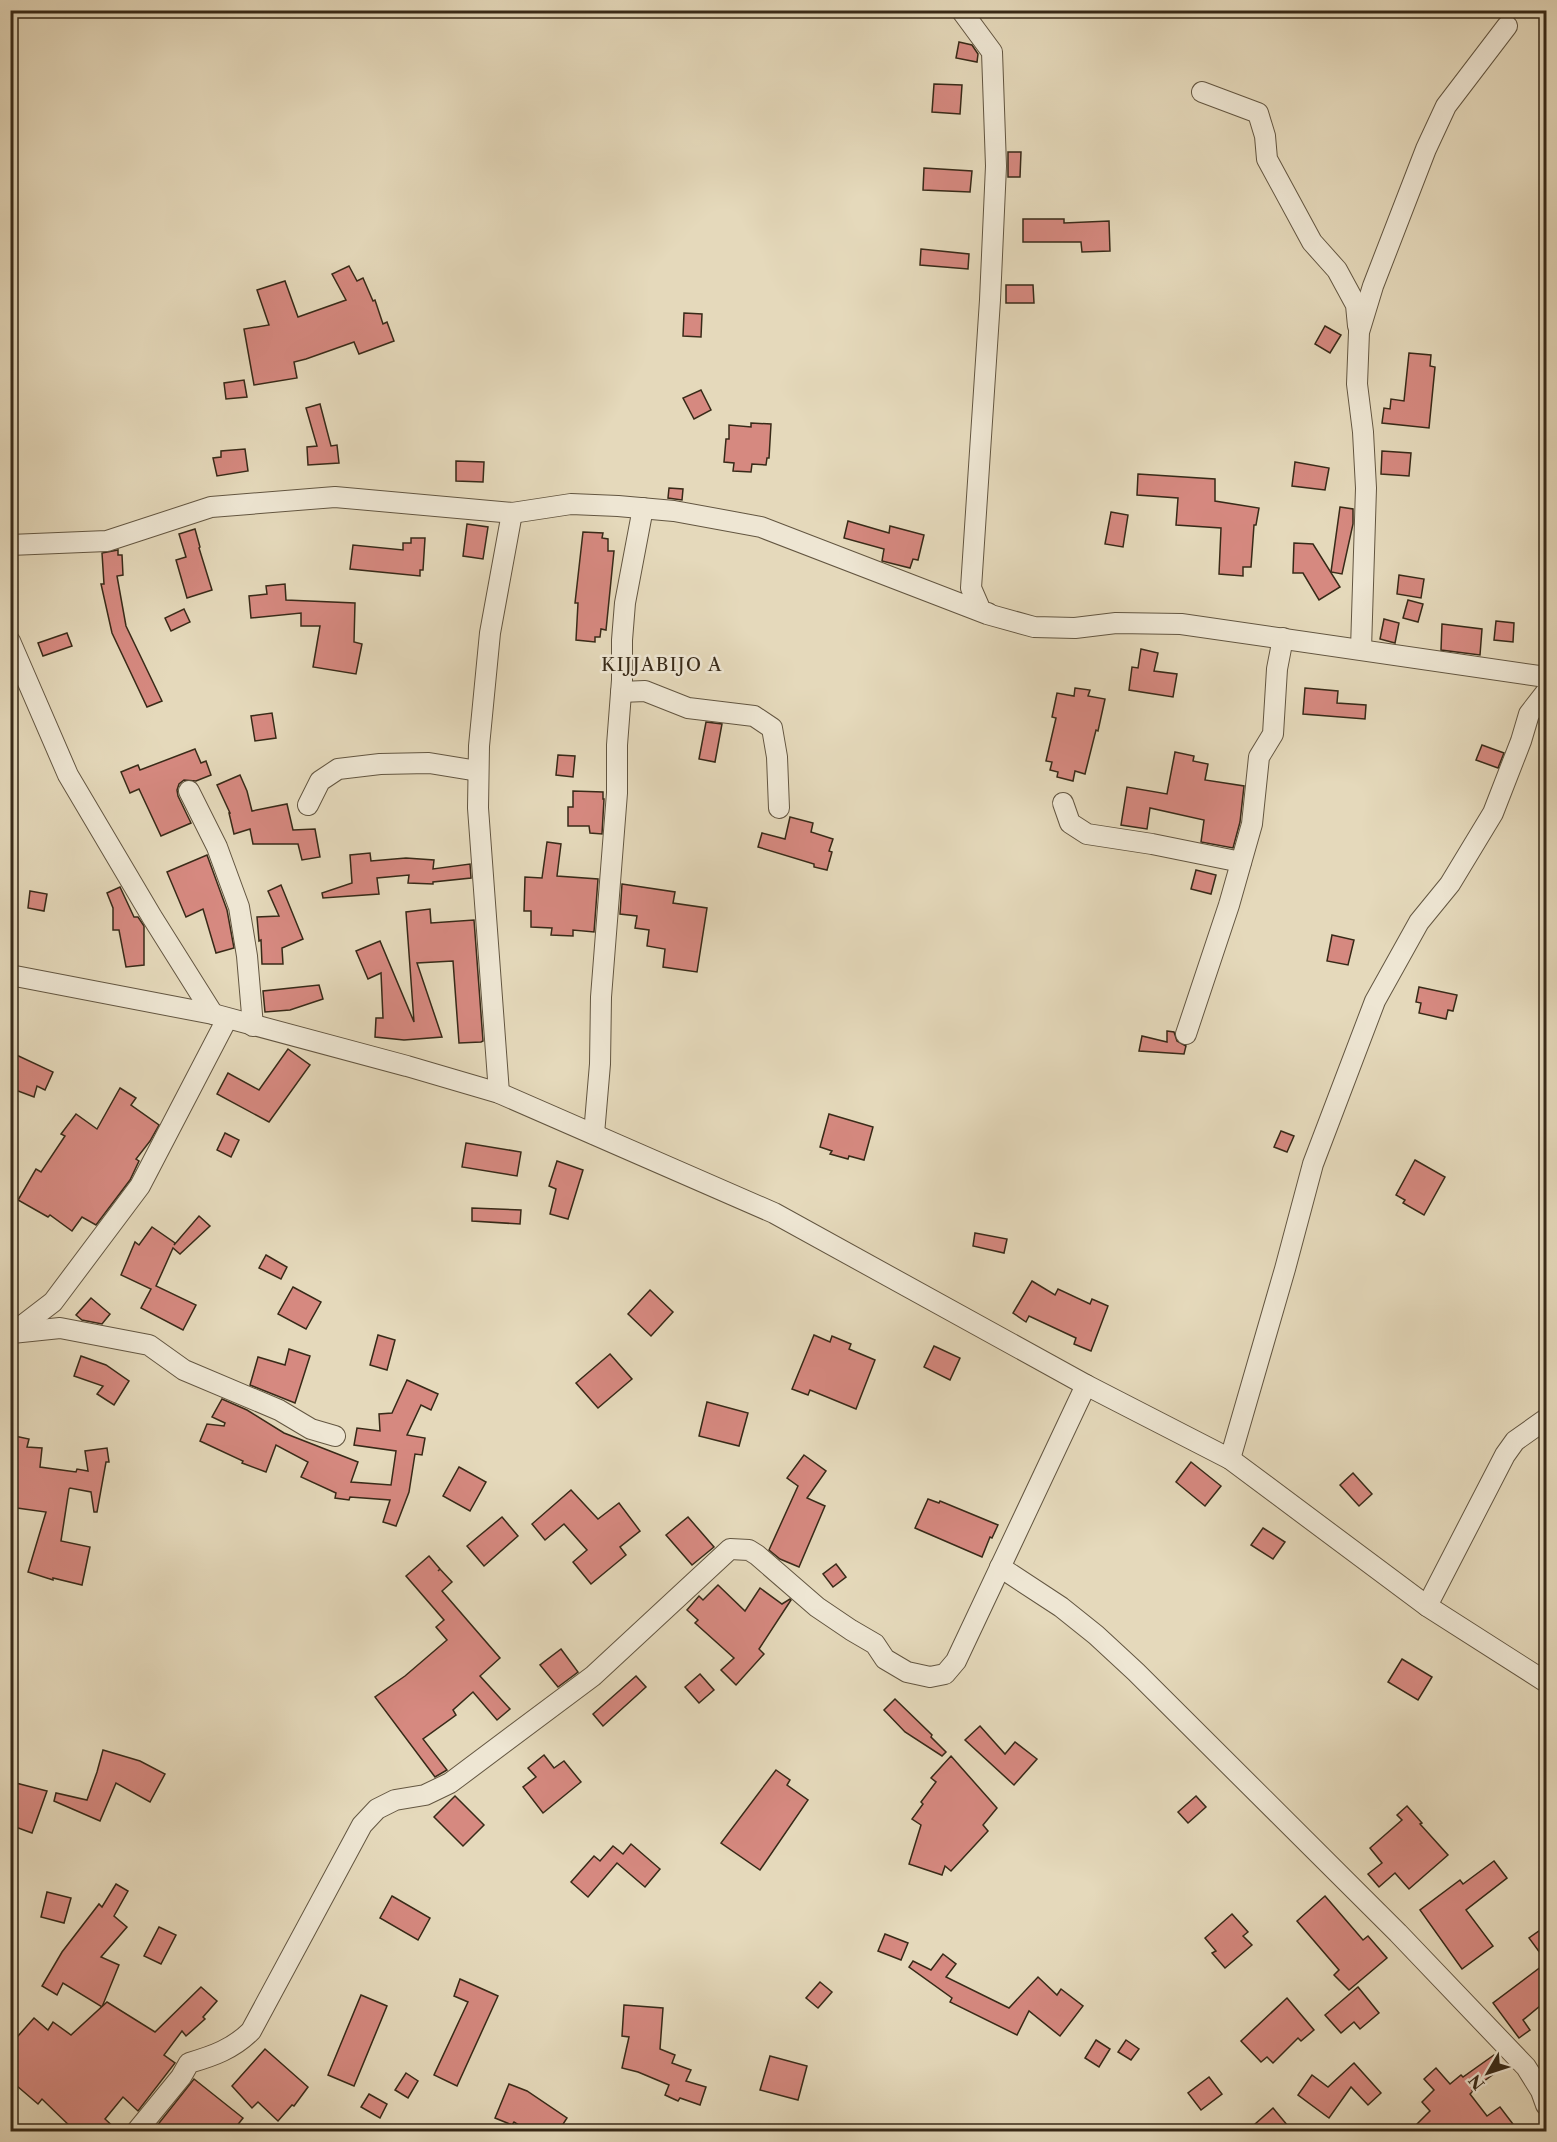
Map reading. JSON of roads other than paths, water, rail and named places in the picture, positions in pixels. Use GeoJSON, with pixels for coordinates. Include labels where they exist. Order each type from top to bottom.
{"type":"FeatureCollection","features":[{"type":"Feature","properties":{"kind":"street"},"geometry":{"type":"LineString","coordinates":[[961,10],[992,52],[996,166],[971,588],[981,611],[1034,627]]}},
{"type":"Feature","properties":{"kind":"street"},"geometry":{"type":"LineString","coordinates":[[1359,332],[1373,286],[1426,149],[1446,106],[1507,26]]}},
{"type":"Feature","properties":{"kind":"street"},"geometry":{"type":"LineString","coordinates":[[1202,92],[1258,113],[1265,136],[1267,159],[1312,242],[1337,270],[1356,305],[1359,332],[1357,384],[1363,432],[1366,488],[1360,649]]}},
{"type":"Feature","properties":{"kind":"street"},"geometry":{"type":"LineString","coordinates":[[10,545],[107,541],[211,507],[335,497],[512,513],[571,504],[643,508],[674,511],[761,527],[987,614],[1034,627],[1075,628],[1116,623],[1181,624],[1546,677]]}},
{"type":"Feature","properties":{"kind":"street"},"geometry":{"type":"LineString","coordinates":[[594,1134],[600,1064],[601,997],[610,891],[622,640],[625,603],[643,508]]}},
{"type":"Feature","properties":{"kind":"street"},"geometry":{"type":"LineString","coordinates":[[499,1093],[478,808],[478,771],[490,633],[512,513]]}},
{"type":"Feature","properties":{"kind":"street"},"geometry":{"type":"LineString","coordinates":[[1186,1034],[1252,824],[1259,757],[1273,734],[1277,669],[1283,638]]}},
{"type":"Feature","properties":{"kind":"street"},"geometry":{"type":"LineString","coordinates":[[10,641],[68,775],[152,917],[220,1016]]}},
{"type":"Feature","properties":{"kind":"street"},"geometry":{"type":"LineString","coordinates":[[621,692],[645,691],[688,708],[754,716],[772,728],[777,758],[779,808]]}},
{"type":"Feature","properties":{"kind":"street"},"geometry":{"type":"LineString","coordinates":[[1230,1459],[1286,1269],[1313,1164],[1375,1001],[1419,922],[1450,884],[1493,813],[1529,714],[1546,692]]}},
{"type":"Feature","properties":{"kind":"street"},"geometry":{"type":"LineString","coordinates":[[308,805],[320,781],[338,770],[380,764],[429,763],[478,771]]}},
{"type":"Feature","properties":{"kind":"street"},"geometry":{"type":"LineString","coordinates":[[189,791],[217,847],[239,907],[247,956],[253,1026]]}},
{"type":"Feature","properties":{"kind":"street"},"geometry":{"type":"LineString","coordinates":[[1063,803],[1070,823],[1087,834],[1241,862]]}},
{"type":"Feature","properties":{"kind":"street"},"geometry":{"type":"LineString","coordinates":[[10,975],[220,1016],[499,1093],[774,1213],[1086,1385],[1230,1459],[1427,1606],[1546,1682]]}},
{"type":"Feature","properties":{"kind":"street"},"geometry":{"type":"LineString","coordinates":[[11,1334],[53,1302],[140,1186],[220,1016]]}},
{"type":"Feature","properties":{"kind":"street"},"geometry":{"type":"LineString","coordinates":[[11,1334],[60,1328],[149,1345],[184,1370],[279,1410],[311,1429],[335,1436]]}},
{"type":"Feature","properties":{"kind":"street"},"geometry":{"type":"LineString","coordinates":[[136,2132],[181,2077],[189,2063],[220,2054],[241,2041],[251,2031],[362,1825],[377,1809],[395,1800],[425,1795],[450,1783],[593,1677],[730,1549],[749,1550],[817,1607],[875,1644],[885,1659],[907,1672],[930,1677],[945,1674],[957,1661],[1086,1385]]}},
{"type":"Feature","properties":{"kind":"street"},"geometry":{"type":"LineString","coordinates":[[1427,1606],[1505,1455],[1515,1441],[1546,1419]]}},
{"type":"Feature","properties":{"kind":"street"},"geometry":{"type":"LineString","coordinates":[[1000,1567],[1061,1607],[1136,1672],[1398,1933],[1518,2059],[1536,2083],[1546,2105]]}},
{"type":"Feature","properties":{"kind":"district","name":"KIJJABIJO A"},"geometry":{"type":"Point","coordinates":[662,665]}}]}
